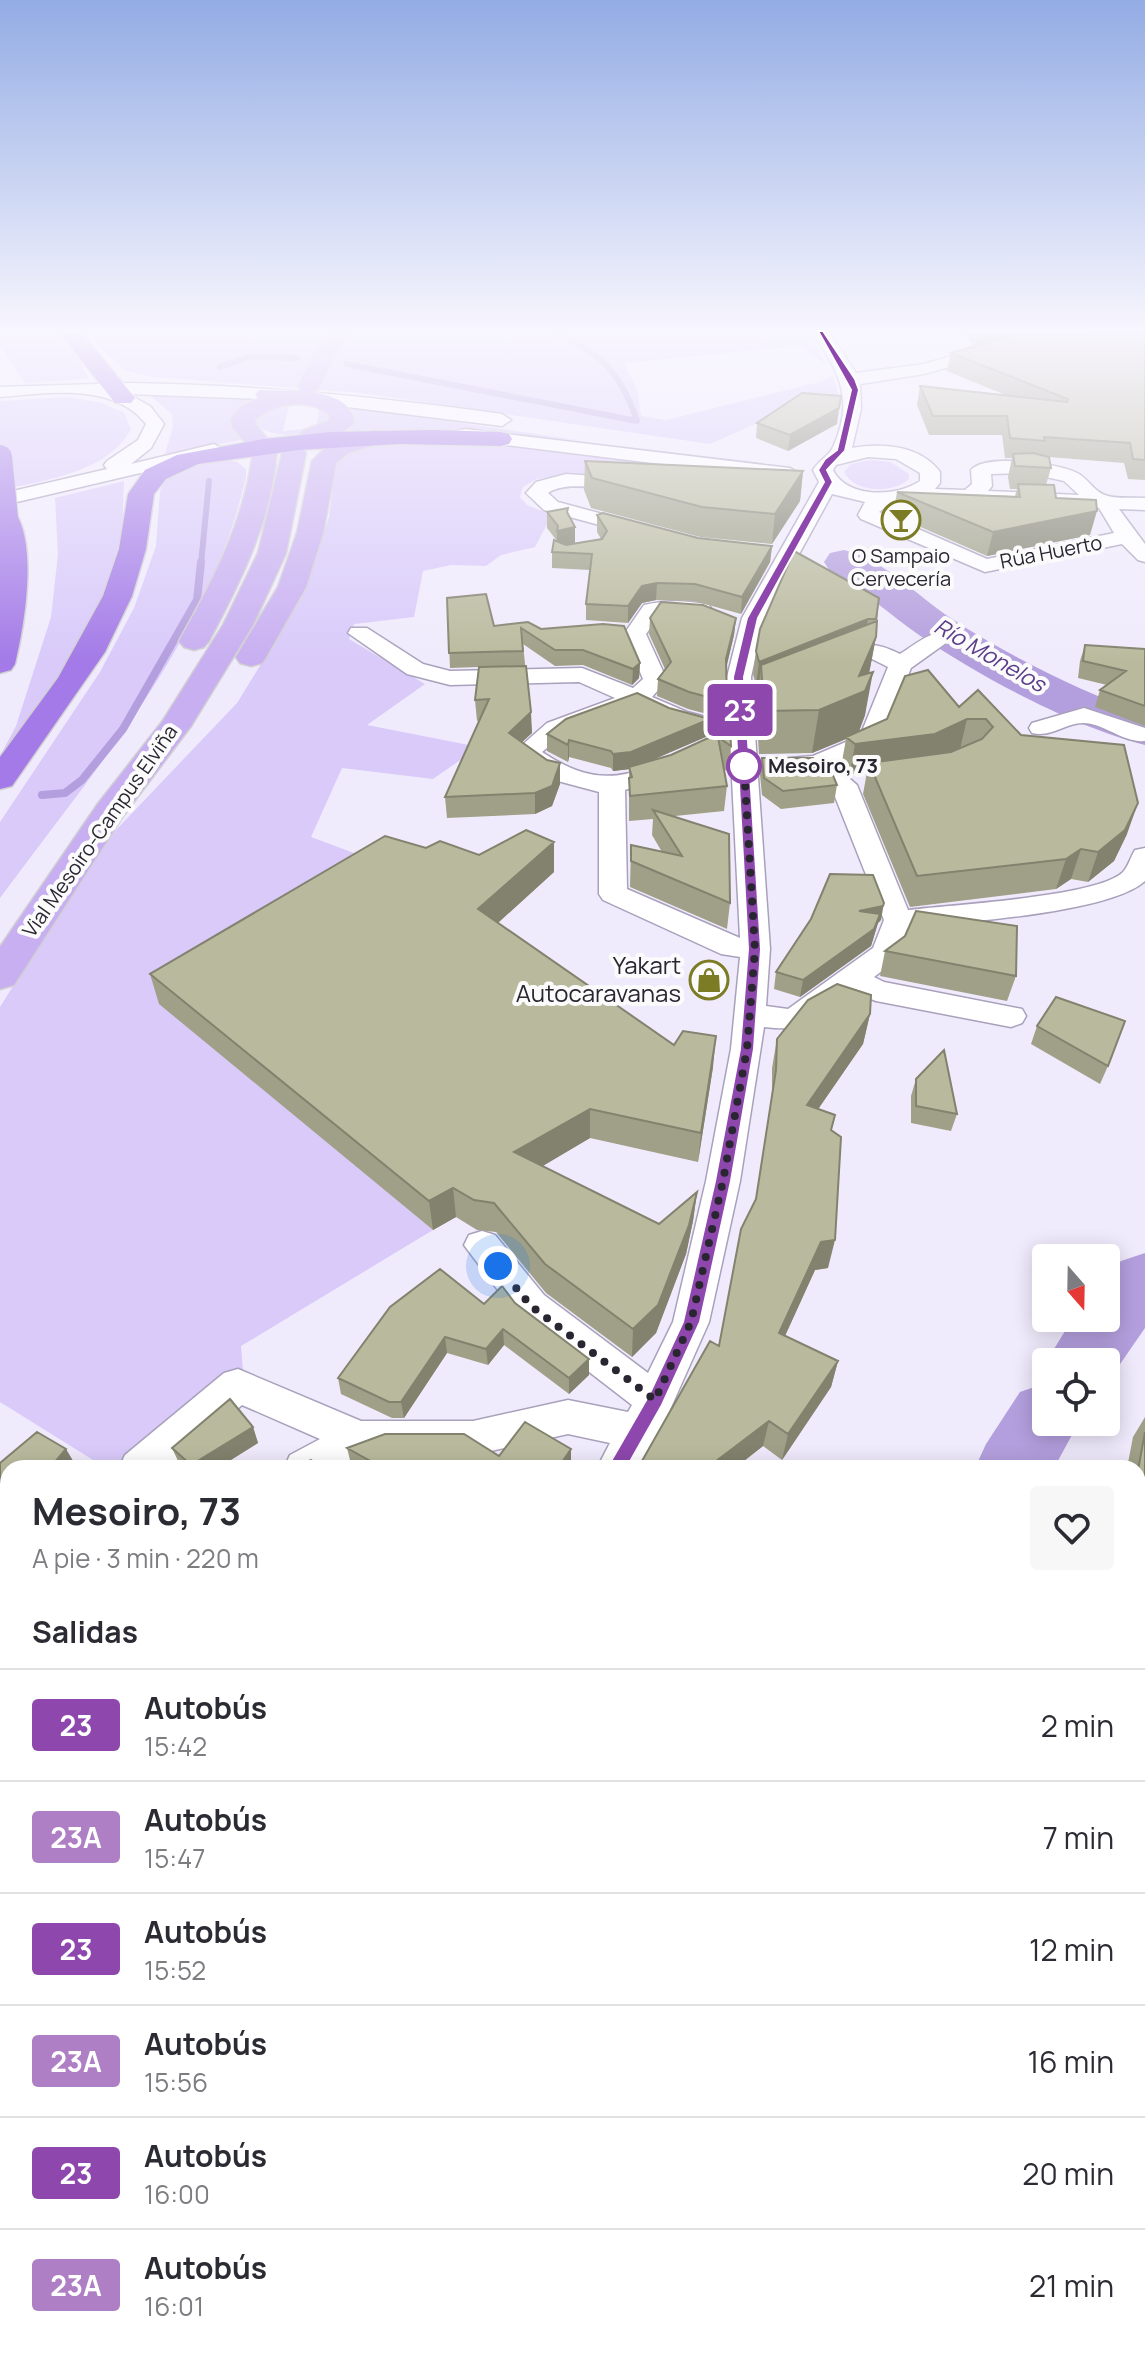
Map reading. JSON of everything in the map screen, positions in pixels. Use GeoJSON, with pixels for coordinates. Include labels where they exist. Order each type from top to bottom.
{"type":"FeatureCollection","features":[{"type":"Feature","properties":{"kind":"highway"},"geometry":{"type":"LineString","coordinates":[[0,779],[48,716],[106,622],[128,566],[141,494],[146,483],[172,466],[220,453],[250,458],[262,452],[338,442]]}},
{"type":"Feature","properties":{"kind":"highway"},"geometry":{"type":"LineString","coordinates":[[0,457],[2,520],[15,560],[14,600],[0,664]]}},
{"type":"Feature","properties":{"kind":"main road"},"geometry":{"type":"LineString","coordinates":[[97,815],[234,563],[262,452],[255,442]]}},
{"type":"Feature","properties":{"kind":"main road","name":"Vial Mesoiro-Campus Elviña"},"geometry":{"type":"LineString","coordinates":[[0,928],[45,865],[97,815],[201,685],[238,625],[272,553],[297,442]]}},
{"type":"Feature","properties":{"kind":"main road"},"geometry":{"type":"LineString","coordinates":[[97,815],[149,777],[247,663],[292,587],[305,552],[324,461],[339,448],[359,442]]}},
{"type":"Feature","properties":{"kind":"main road","name":"Vial Mesoiro-Campus Elviña"},"geometry":{"type":"LineString","coordinates":[[0,976],[97,815]]}},
{"type":"Feature","properties":{"kind":"street"},"geometry":{"type":"LineString","coordinates":[[2,520],[128,457],[143,442]]}},
{"type":"Feature","properties":{"kind":"street"},"geometry":{"type":"LineString","coordinates":[[77,482],[164,460],[262,452],[274,442]]}},
{"type":"Feature","properties":{"kind":"street"},"geometry":{"type":"LineString","coordinates":[[524,442],[826,480]]}},
{"type":"Feature","properties":{"kind":"street"},"geometry":{"type":"LineString","coordinates":[[649,442],[769,459],[854,494],[885,498],[914,494],[1016,496],[1145,504]]}},
{"type":"Feature","properties":{"kind":"street"},"geometry":{"type":"LineString","coordinates":[[622,1460],[647,1416],[691,1322],[723,1181],[747,1049],[755,949],[741,734],[749,698],[739,677],[753,618],[779,555],[826,480],[841,442]]}},
{"type":"Feature","properties":{"kind":"street"},"geometry":{"type":"LineString","coordinates":[[868,442],[880,451],[917,461],[925,466],[931,478],[974,491],[1016,496]]}},
{"type":"Feature","properties":{"kind":"street"},"geometry":{"type":"LineString","coordinates":[[766,491],[826,480],[880,451]]}},
{"type":"Feature","properties":{"kind":"street"},"geometry":{"type":"LineString","coordinates":[[974,491],[982,486],[981,470],[985,468],[1028,467],[1071,477],[1092,497],[1105,502]]}},
{"type":"Feature","properties":{"kind":"street"},"geometry":{"type":"LineString","coordinates":[[914,494],[927,487],[931,478]]}},
{"type":"Feature","properties":{"kind":"street"},"geometry":{"type":"LineString","coordinates":[[826,480],[829,501],[854,494]]}},
{"type":"Feature","properties":{"kind":"street"},"geometry":{"type":"LineString","coordinates":[[644,484],[549,482],[536,493],[542,501],[656,535]]}},
{"type":"Feature","properties":{"kind":"street","name":"Rúa Huerto"},"geometry":{"type":"LineString","coordinates":[[885,498],[870,508],[868,515],[985,566],[1127,537]]}},
{"type":"Feature","properties":{"kind":"street","name":"Rúa Huerto"},"geometry":{"type":"LineString","coordinates":[[1105,502],[1127,537],[1145,556]]}},
{"type":"Feature","properties":{"kind":"street"},"geometry":{"type":"LineString","coordinates":[[587,538],[580,527],[602,520]]}},
{"type":"Feature","properties":{"kind":"street"},"geometry":{"type":"LineString","coordinates":[[741,734],[644,779],[612,787],[581,782],[547,768],[526,753],[556,728],[599,710],[635,700],[655,680],[624,632],[652,610],[687,607],[715,613],[750,630]]}},
{"type":"Feature","properties":{"kind":"street"},"geometry":{"type":"LineString","coordinates":[[359,633],[415,669],[450,678],[582,675],[678,717],[741,734]]}},
{"type":"Feature","properties":{"kind":"street"},"geometry":{"type":"LineString","coordinates":[[744,765],[817,764],[871,741],[901,664],[942,638]]}},
{"type":"Feature","properties":{"kind":"street"},"geometry":{"type":"LineString","coordinates":[[816,674],[873,650],[901,664]]}},
{"type":"Feature","properties":{"kind":"street"},"geometry":{"type":"LineString","coordinates":[[1041,728],[1084,715],[1144,742]]}},
{"type":"Feature","properties":{"kind":"street"},"geometry":{"type":"LineString","coordinates":[[747,1049],[794,1020],[886,953],[898,920],[844,785],[817,764]]}},
{"type":"Feature","properties":{"kind":"street"},"geometry":{"type":"LineString","coordinates":[[844,785],[876,782]]}},
{"type":"Feature","properties":{"kind":"street"},"geometry":{"type":"LineString","coordinates":[[612,787],[613,894],[731,947],[755,949]]}},
{"type":"Feature","properties":{"kind":"street"},"geometry":{"type":"LineString","coordinates":[[898,920],[1038,904],[1105,889],[1132,878],[1145,856]]}},
{"type":"Feature","properties":{"kind":"street"},"geometry":{"type":"LineString","coordinates":[[852,978],[876,991],[1011,1016]]}},
{"type":"Feature","properties":{"kind":"street"},"geometry":{"type":"LineString","coordinates":[[751,1015],[794,1020]]}},
{"type":"Feature","properties":{"kind":"street"},"geometry":{"type":"LineString","coordinates":[[482,1245],[531,1306],[647,1416]]}},
{"type":"Feature","properties":{"kind":"street"},"geometry":{"type":"LineString","coordinates":[[149,1460],[238,1385],[359,1438],[473,1438],[568,1417],[647,1416]]}},
{"type":"Feature","properties":{"kind":"street"},"geometry":{"type":"LineString","coordinates":[[319,1460],[359,1438]]}},
{"type":"Feature","properties":{"kind":"shaded area"},"geometry":{"type":"Polygon","coordinates":[[[0,442],[122,442],[91,465],[55,478],[0,490],[0,442]]]}},
{"type":"Feature","properties":{"kind":"shaded area"},"geometry":{"type":"Polygon","coordinates":[[[169,442],[230,442],[165,454],[169,442]]]}},
{"type":"Feature","properties":{"kind":"shaded area"},"geometry":{"type":"Polygon","coordinates":[[[396,443],[515,447],[773,478],[562,475],[537,479],[523,487],[520,497],[527,505],[552,515],[535,547],[501,555],[486,566],[451,565],[423,571],[414,617],[354,624],[349,639],[425,684],[367,725],[479,747],[433,779],[342,768],[311,837],[389,866],[160,1004],[433,1230],[241,1346],[243,1371],[129,1460],[93,1460],[0,1402],[0,1007],[79,880],[116,830],[237,703],[301,599],[329,517],[336,462],[357,449],[396,443]]]}},
{"type":"Feature","properties":{"kind":"shaded area"},"geometry":{"type":"Polygon","coordinates":[[[225,460],[237,462],[246,469],[246,477],[229,536],[206,593],[145,700],[0,898],[0,822],[100,672],[134,608],[156,546],[160,491],[165,479],[192,466],[225,460]]]}},
{"type":"Feature","properties":{"kind":"shaded area"},"geometry":{"type":"Polygon","coordinates":[[[870,460],[891,462],[909,474],[909,479],[894,487],[874,489],[856,484],[844,472],[851,464],[870,460]]]}},
{"type":"Feature","properties":{"kind":"shaded area"},"geometry":{"type":"Polygon","coordinates":[[[124,481],[122,534],[100,606],[17,745],[0,765],[0,756],[16,726],[51,617],[58,554],[55,498],[124,481]]]}},
{"type":"Feature","properties":{"kind":"building"},"geometry":{"type":"Polygon","coordinates":[[[1116,442],[1145,442],[1145,460],[1133,459],[1130,443],[1116,442]]]}},
{"type":"Feature","properties":{"kind":"building"},"geometry":{"type":"Polygon","coordinates":[[[1033,453],[1049,457],[1051,468],[1015,466],[1013,454],[1033,453]]]}},
{"type":"Feature","properties":{"kind":"building"},"geometry":{"type":"Polygon","coordinates":[[[585,461],[803,471],[775,514],[702,507],[592,478],[585,461]]]}},
{"type":"Feature","properties":{"kind":"building"},"geometry":{"type":"Polygon","coordinates":[[[1018,484],[1054,485],[1056,498],[1096,500],[1097,511],[993,532],[897,492],[1020,497],[1018,484]]]}},
{"type":"Feature","properties":{"kind":"building"},"geometry":{"type":"Polygon","coordinates":[[[568,508],[575,527],[557,531],[558,526],[547,512],[568,508]]]}},
{"type":"Feature","properties":{"kind":"building"},"geometry":{"type":"Polygon","coordinates":[[[603,513],[698,538],[772,546],[742,597],[695,584],[657,583],[642,586],[628,606],[586,604],[592,554],[552,552],[554,540],[566,545],[602,539],[607,531],[597,515],[603,513]]]}},
{"type":"Feature","properties":{"kind":"building"},"geometry":{"type":"Polygon","coordinates":[[[794,551],[879,598],[876,619],[868,619],[759,662],[756,651],[760,629],[794,551]]]}},
{"type":"Feature","properties":{"kind":"building"},"geometry":{"type":"Polygon","coordinates":[[[486,594],[494,626],[528,622],[541,629],[603,624],[624,626],[640,663],[633,669],[583,650],[555,650],[521,628],[523,651],[449,653],[447,598],[486,594]]]}},
{"type":"Feature","properties":{"kind":"building"},"geometry":{"type":"Polygon","coordinates":[[[661,602],[703,605],[736,618],[726,659],[727,702],[689,692],[658,679],[671,662],[650,618],[661,602]]]}},
{"type":"Feature","properties":{"kind":"building"},"geometry":{"type":"Polygon","coordinates":[[[877,621],[876,637],[859,676],[873,672],[865,691],[819,710],[764,711],[761,665],[877,621]]]}},
{"type":"Feature","properties":{"kind":"building"},"geometry":{"type":"Polygon","coordinates":[[[1085,645],[1145,649],[1145,706],[1100,690],[1126,671],[1083,661],[1085,645]]]}},
{"type":"Feature","properties":{"kind":"building"},"geometry":{"type":"Polygon","coordinates":[[[526,666],[531,712],[509,733],[547,760],[560,763],[552,786],[535,793],[445,797],[489,699],[475,700],[479,667],[526,666]]]}},
{"type":"Feature","properties":{"kind":"building"},"geometry":{"type":"Polygon","coordinates":[[[928,670],[959,707],[978,690],[1021,735],[1124,745],[1138,803],[1125,830],[1098,852],[1081,849],[1066,859],[917,876],[869,763],[951,752],[982,739],[993,727],[986,719],[967,719],[935,734],[855,744],[846,737],[887,719],[905,676],[928,670]]]}},
{"type":"Feature","properties":{"kind":"building"},"geometry":{"type":"Polygon","coordinates":[[[637,693],[669,708],[710,719],[631,752],[613,754],[569,740],[568,745],[547,734],[566,719],[637,693]]]}},
{"type":"Feature","properties":{"kind":"building"},"geometry":{"type":"Polygon","coordinates":[[[730,728],[731,746],[718,737],[727,786],[630,796],[629,778],[632,777],[629,767],[671,755],[730,728]]]}},
{"type":"Feature","properties":{"kind":"building"},"geometry":{"type":"Polygon","coordinates":[[[762,758],[813,758],[832,773],[837,785],[783,791],[764,778],[762,758]]]}},
{"type":"Feature","properties":{"kind":"building"},"geometry":{"type":"Polygon","coordinates":[[[653,810],[729,834],[730,903],[631,861],[631,845],[682,856],[653,810]]]}},
{"type":"Feature","properties":{"kind":"building"},"geometry":{"type":"Polygon","coordinates":[[[526,830],[554,842],[478,909],[674,1045],[683,1031],[716,1036],[701,1133],[590,1109],[514,1152],[659,1224],[697,1192],[689,1225],[658,1305],[633,1329],[545,1264],[494,1203],[474,1200],[453,1188],[429,1201],[150,974],[385,836],[426,848],[440,841],[479,855],[526,830]]]}},
{"type":"Feature","properties":{"kind":"building"},"geometry":{"type":"Polygon","coordinates":[[[830,874],[873,875],[883,906],[859,911],[880,914],[874,929],[803,980],[776,972],[811,919],[830,874]]]}},
{"type":"Feature","properties":{"kind":"building"},"geometry":{"type":"Polygon","coordinates":[[[916,911],[1017,926],[1016,976],[885,951],[905,936],[916,911]]]}},
{"type":"Feature","properties":{"kind":"building"},"geometry":{"type":"Polygon","coordinates":[[[837,984],[871,995],[870,1014],[807,1105],[835,1115],[831,1130],[841,1137],[835,1240],[821,1242],[779,1333],[838,1361],[788,1434],[769,1421],[718,1460],[643,1460],[710,1341],[719,1346],[741,1229],[756,1199],[776,1070],[777,1039],[808,1000],[837,984]]]}},
{"type":"Feature","properties":{"kind":"building"},"geometry":{"type":"Polygon","coordinates":[[[1056,997],[1125,1021],[1108,1066],[1037,1026],[1056,997]]]}},
{"type":"Feature","properties":{"kind":"building"},"geometry":{"type":"Polygon","coordinates":[[[944,1050],[957,1114],[916,1106],[916,1079],[944,1050]]]}},
{"type":"Feature","properties":{"kind":"building"},"geometry":{"type":"Polygon","coordinates":[[[440,1269],[484,1304],[502,1286],[515,1303],[589,1359],[569,1378],[503,1329],[486,1349],[445,1337],[401,1402],[389,1402],[338,1378],[390,1307],[440,1269]]]}},
{"type":"Feature","properties":{"kind":"building"},"geometry":{"type":"Polygon","coordinates":[[[230,1399],[253,1427],[199,1460],[185,1460],[172,1448],[230,1399]]]}},
{"type":"Feature","properties":{"kind":"building"},"geometry":{"type":"Polygon","coordinates":[[[525,1422],[571,1449],[563,1460],[369,1460],[347,1448],[385,1434],[464,1434],[499,1456],[525,1422]]]}},
{"type":"Feature","properties":{"kind":"building"},"geometry":{"type":"Polygon","coordinates":[[[37,1432],[66,1449],[57,1460],[4,1460],[37,1432]]]}},
{"type":"Feature","properties":{"kind":"building"},"geometry":{"type":"Polygon","coordinates":[[[1145,1432],[1145,1460],[1140,1460],[1145,1432]]]}},
{"type":"Feature","properties":{"kind":"waterway"},"geometry":{"type":"LineString","coordinates":[[201,564],[209,481]]}},
{"type":"Feature","properties":{"kind":"waterway"},"geometry":{"type":"LineString","coordinates":[[42,795],[65,793],[82,780],[123,729],[197,600],[201,562]]}},
{"type":"Feature","properties":{"kind":"waterway","name":"Río Monelos"},"geometry":{"type":"LineString","coordinates":[[844,562],[973,650],[1070,700],[1145,731]]}},
{"type":"Feature","properties":{"kind":"waterway","name":"Río Monelos"},"geometry":{"type":"LineString","coordinates":[[1092,1348],[1115,1314],[1145,1281]]}},
{"type":"Feature","properties":{"kind":"waterway","name":"Río Monelos"},"geometry":{"type":"LineString","coordinates":[[1018,1460],[1033,1436]]}},
{"type":"Feature","properties":{"kind":"bus line","name":"23"},"geometry":{"type":"LineString","coordinates":[[622,1460],[655,1400],[691,1322],[723,1181],[747,1049],[755,949],[739,677],[753,618],[829,482],[823,474],[824,465],[838,456],[844,442]]}},
{"type":"Feature","properties":{"kind":"place","name":"O Sampaio Cervecería"},"geometry":{"type":"Point","coordinates":[901,520]}},
{"type":"Feature","properties":{"kind":"place","name":"Mesoiro, 73"},"geometry":{"type":"Point","coordinates":[744,766]}},
{"type":"Feature","properties":{"kind":"place","name":"Yakart Autocaravanas"},"geometry":{"type":"Point","coordinates":[709,980]}},
{"type":"Feature","properties":{"kind":"route"},"geometry":{"type":"LineString","coordinates":[[498,1266],[531,1306],[655,1400],[691,1322],[723,1181],[747,1049],[755,949],[744,766]]}}]}
